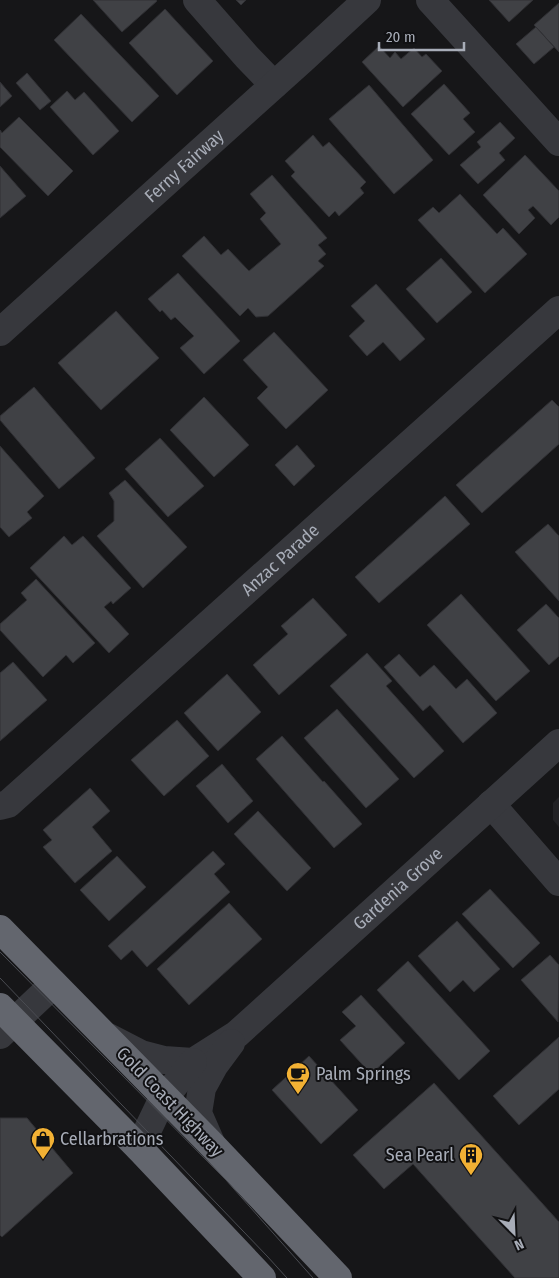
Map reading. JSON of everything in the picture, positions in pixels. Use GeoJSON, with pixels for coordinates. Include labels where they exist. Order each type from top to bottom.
{"type":"FeatureCollection","features":[{"type":"Feature","properties":{"kind":"highway","name":"Gold Coast Highway"},"geometry":{"type":"LineString","coordinates":[[0,929],[212,1145],[338,1278]]}},
{"type":"Feature","properties":{"kind":"highway"},"geometry":{"type":"LineString","coordinates":[[5,1022],[139,1148],[262,1278]]}},
{"type":"Feature","properties":{"kind":"street"},"geometry":{"type":"LineString","coordinates":[[197,0],[274,85]]}},
{"type":"Feature","properties":{"kind":"street","name":"Ferny Fairway"},"geometry":{"type":"LineString","coordinates":[[0,332],[367,0]]}},
{"type":"Feature","properties":{"kind":"street"},"geometry":{"type":"LineString","coordinates":[[430,0],[559,142]]}},
{"type":"Feature","properties":{"kind":"street","name":"Anzac Parade"},"geometry":{"type":"LineString","coordinates":[[3,809],[559,310]]}},
{"type":"Feature","properties":{"kind":"street","name":"Gardenia Grove"},"geometry":{"type":"LineString","coordinates":[[139,1148],[161,1102],[193,1062],[237,1034],[559,744]]}},
{"type":"Feature","properties":{"kind":"street"},"geometry":{"type":"LineString","coordinates":[[491,804],[559,882]]}},
{"type":"Feature","properties":{"kind":"street"},"geometry":{"type":"LineString","coordinates":[[5,1022],[54,984]]}},
{"type":"Feature","properties":{"kind":"street","name":"Gardenia Grove"},"geometry":{"type":"LineString","coordinates":[[212,1145],[198,1113],[202,1088],[214,1066],[237,1034]]}},
{"type":"Feature","properties":{"kind":"street"},"geometry":{"type":"LineString","coordinates":[[105,1036],[141,1054],[164,1060],[193,1062]]}},
{"type":"Feature","properties":{"kind":"shaded area"},"geometry":{"type":"Polygon","coordinates":[[[559,797],[559,827],[553,820],[553,803],[559,797]]]}},
{"type":"Feature","properties":{"kind":"building"},"geometry":{"type":"Polygon","coordinates":[[[93,0],[156,0],[157,1],[122,32],[93,0]]]}},
{"type":"Feature","properties":{"kind":"building"},"geometry":{"type":"Polygon","coordinates":[[[236,0],[246,0],[241,5],[236,0]]]}},
{"type":"Feature","properties":{"kind":"building"},"geometry":{"type":"Polygon","coordinates":[[[489,0],[533,0],[509,22],[489,0]]]}},
{"type":"Feature","properties":{"kind":"building"},"geometry":{"type":"Polygon","coordinates":[[[559,3],[559,52],[534,25],[559,3]]]}},
{"type":"Feature","properties":{"kind":"building"},"geometry":{"type":"Polygon","coordinates":[[[165,9],[213,61],[177,95],[129,43],[165,9]]]}},
{"type":"Feature","properties":{"kind":"building"},"geometry":{"type":"Polygon","coordinates":[[[81,14],[159,96],[132,122],[54,40],[81,14]]]}},
{"type":"Feature","properties":{"kind":"building"},"geometry":{"type":"Polygon","coordinates":[[[536,27],[554,47],[534,64],[516,44],[536,27]]]}},
{"type":"Feature","properties":{"kind":"building"},"geometry":{"type":"Polygon","coordinates":[[[379,46],[390,58],[395,52],[401,59],[414,48],[422,57],[426,54],[442,71],[403,107],[362,62],[379,46]]]}},
{"type":"Feature","properties":{"kind":"building"},"geometry":{"type":"Polygon","coordinates":[[[27,73],[51,101],[40,110],[16,83],[27,73]]]}},
{"type":"Feature","properties":{"kind":"building"},"geometry":{"type":"Polygon","coordinates":[[[0,82],[12,96],[0,107],[0,82]]]}},
{"type":"Feature","properties":{"kind":"building"},"geometry":{"type":"Polygon","coordinates":[[[444,84],[470,113],[463,119],[475,132],[449,155],[411,114],[444,84]]]}},
{"type":"Feature","properties":{"kind":"building"},"geometry":{"type":"Polygon","coordinates":[[[369,85],[433,160],[394,194],[329,119],[369,85]]]}},
{"type":"Feature","properties":{"kind":"building"},"geometry":{"type":"Polygon","coordinates":[[[67,91],[75,100],[84,92],[119,131],[93,155],[50,107],[67,91]]]}},
{"type":"Feature","properties":{"kind":"building"},"geometry":{"type":"Polygon","coordinates":[[[19,117],[73,171],[48,196],[0,147],[0,130],[2,133],[19,117]]]}},
{"type":"Feature","properties":{"kind":"building"},"geometry":{"type":"Polygon","coordinates":[[[500,122],[515,138],[499,153],[505,160],[478,184],[460,165],[481,147],[477,142],[500,122]]]}},
{"type":"Feature","properties":{"kind":"building"},"geometry":{"type":"Polygon","coordinates":[[[313,135],[323,147],[329,142],[366,182],[360,188],[364,193],[339,216],[335,211],[329,217],[291,176],[295,172],[285,161],[313,135]]]}},
{"type":"Feature","properties":{"kind":"building"},"geometry":{"type":"Polygon","coordinates":[[[525,155],[559,191],[559,217],[551,225],[533,206],[528,210],[535,218],[519,234],[483,195],[525,155]]]}},
{"type":"Feature","properties":{"kind":"building"},"geometry":{"type":"Polygon","coordinates":[[[0,166],[26,196],[0,218],[0,166]]]}},
{"type":"Feature","properties":{"kind":"building"},"geometry":{"type":"Polygon","coordinates":[[[272,175],[327,238],[318,245],[326,254],[318,261],[324,266],[268,316],[256,317],[248,308],[240,316],[182,256],[204,236],[221,255],[228,249],[249,271],[281,244],[260,219],[266,213],[250,194],[272,175]]]}},
{"type":"Feature","properties":{"kind":"building"},"geometry":{"type":"Polygon","coordinates":[[[460,194],[497,234],[503,228],[527,254],[485,293],[418,220],[433,207],[439,213],[460,194]]]}},
{"type":"Feature","properties":{"kind":"building"},"geometry":{"type":"Polygon","coordinates":[[[441,258],[472,292],[437,323],[406,289],[441,258]]]}},
{"type":"Feature","properties":{"kind":"building"},"geometry":{"type":"Polygon","coordinates":[[[178,273],[240,341],[204,374],[180,348],[194,336],[175,317],[171,320],[162,310],[160,312],[148,299],[178,273]]]}},
{"type":"Feature","properties":{"kind":"building"},"geometry":{"type":"Polygon","coordinates":[[[376,284],[425,339],[400,361],[383,342],[367,356],[349,336],[365,321],[351,306],[376,284]]]}},
{"type":"Feature","properties":{"kind":"building"},"geometry":{"type":"Polygon","coordinates":[[[116,311],[159,358],[101,410],[58,363],[116,311]]]}},
{"type":"Feature","properties":{"kind":"building"},"geometry":{"type":"Polygon","coordinates":[[[274,332],[328,390],[286,429],[257,398],[268,387],[243,360],[274,332]]]}},
{"type":"Feature","properties":{"kind":"building"},"geometry":{"type":"Polygon","coordinates":[[[34,387],[95,458],[59,489],[0,420],[0,416],[34,387]]]}},
{"type":"Feature","properties":{"kind":"building"},"geometry":{"type":"Polygon","coordinates":[[[204,397],[249,445],[214,477],[170,430],[204,397]]]}},
{"type":"Feature","properties":{"kind":"building"},"geometry":{"type":"Polygon","coordinates":[[[552,400],[559,407],[559,444],[482,513],[456,485],[552,400]]]}},
{"type":"Feature","properties":{"kind":"building"},"geometry":{"type":"Polygon","coordinates":[[[160,438],[204,486],[168,517],[125,469],[160,438]]]}},
{"type":"Feature","properties":{"kind":"building"},"geometry":{"type":"Polygon","coordinates":[[[297,445],[315,466],[294,486],[275,465],[297,445]]]}},
{"type":"Feature","properties":{"kind":"building"},"geometry":{"type":"Polygon","coordinates":[[[0,446],[44,496],[27,512],[32,518],[9,537],[0,527],[0,446]]]}},
{"type":"Feature","properties":{"kind":"building"},"geometry":{"type":"Polygon","coordinates":[[[125,480],[187,547],[143,588],[97,536],[114,521],[114,501],[109,493],[125,480]]]}},
{"type":"Feature","properties":{"kind":"building"},"geometry":{"type":"Polygon","coordinates":[[[445,496],[470,524],[379,603],[355,577],[445,496]]]}},
{"type":"Feature","properties":{"kind":"building"},"geometry":{"type":"Polygon","coordinates":[[[548,524],[559,536],[559,601],[515,552],[548,524]]]}},
{"type":"Feature","properties":{"kind":"building"},"geometry":{"type":"Polygon","coordinates":[[[64,536],[72,545],[83,536],[131,588],[113,604],[111,601],[104,607],[129,634],[109,653],[30,568],[64,536]]]}},
{"type":"Feature","properties":{"kind":"building"},"geometry":{"type":"Polygon","coordinates":[[[36,579],[95,643],[73,663],[66,655],[43,677],[0,630],[0,624],[27,600],[21,593],[36,579]]]}},
{"type":"Feature","properties":{"kind":"building"},"geometry":{"type":"Polygon","coordinates":[[[461,594],[530,671],[496,701],[427,625],[461,594]]]}},
{"type":"Feature","properties":{"kind":"building"},"geometry":{"type":"Polygon","coordinates":[[[313,598],[347,635],[279,695],[253,665],[288,634],[281,626],[313,598]]]}},
{"type":"Feature","properties":{"kind":"building"},"geometry":{"type":"Polygon","coordinates":[[[546,604],[559,618],[559,656],[549,665],[517,630],[546,604]]]}},
{"type":"Feature","properties":{"kind":"building"},"geometry":{"type":"Polygon","coordinates":[[[367,653],[392,681],[386,686],[444,751],[414,778],[330,686],[367,653]]]}},
{"type":"Feature","properties":{"kind":"building"},"geometry":{"type":"Polygon","coordinates":[[[399,654],[420,677],[434,665],[456,689],[467,679],[497,713],[463,743],[430,705],[423,711],[384,667],[399,654]]]}},
{"type":"Feature","properties":{"kind":"building"},"geometry":{"type":"Polygon","coordinates":[[[13,662],[47,700],[0,741],[0,673],[13,662]]]}},
{"type":"Feature","properties":{"kind":"building"},"geometry":{"type":"Polygon","coordinates":[[[227,674],[261,712],[218,751],[184,713],[227,674]]]}},
{"type":"Feature","properties":{"kind":"building"},"geometry":{"type":"Polygon","coordinates":[[[337,709],[399,779],[366,808],[304,738],[337,709]]]}},
{"type":"Feature","properties":{"kind":"building"},"geometry":{"type":"Polygon","coordinates":[[[177,720],[209,756],[164,796],[131,760],[177,720]]]}},
{"type":"Feature","properties":{"kind":"building"},"geometry":{"type":"Polygon","coordinates":[[[282,736],[362,824],[334,848],[256,759],[282,736]]]}},
{"type":"Feature","properties":{"kind":"building"},"geometry":{"type":"Polygon","coordinates":[[[222,764],[253,801],[228,823],[196,786],[222,764]]]}},
{"type":"Feature","properties":{"kind":"building"},"geometry":{"type":"Polygon","coordinates":[[[90,788],[110,811],[92,827],[112,851],[75,883],[43,847],[52,840],[43,830],[90,788]]]}},
{"type":"Feature","properties":{"kind":"building"},"geometry":{"type":"Polygon","coordinates":[[[258,811],[311,868],[287,891],[234,834],[258,811]]]}},
{"type":"Feature","properties":{"kind":"building"},"geometry":{"type":"Polygon","coordinates":[[[213,851],[225,864],[214,874],[230,892],[147,967],[132,950],[121,960],[108,946],[213,851]]]}},
{"type":"Feature","properties":{"kind":"building"},"geometry":{"type":"Polygon","coordinates":[[[117,856],[146,887],[109,921],[80,890],[117,856]]]}},
{"type":"Feature","properties":{"kind":"building"},"geometry":{"type":"Polygon","coordinates":[[[490,889],[540,943],[513,968],[462,914],[490,889]]]}},
{"type":"Feature","properties":{"kind":"building"},"geometry":{"type":"Polygon","coordinates":[[[229,903],[262,939],[189,1005],[157,969],[229,903]]]}},
{"type":"Feature","properties":{"kind":"building"},"geometry":{"type":"Polygon","coordinates":[[[457,921],[500,969],[474,992],[463,980],[450,992],[418,956],[457,921]]]}},
{"type":"Feature","properties":{"kind":"building"},"geometry":{"type":"Polygon","coordinates":[[[550,955],[559,965],[558,1022],[521,980],[550,955]]]}},
{"type":"Feature","properties":{"kind":"building"},"geometry":{"type":"Polygon","coordinates":[[[408,961],[490,1051],[459,1080],[377,990],[408,961]]]}},
{"type":"Feature","properties":{"kind":"building"},"geometry":{"type":"Polygon","coordinates":[[[361,995],[405,1043],[371,1074],[340,1040],[356,1026],[342,1012],[361,995]]]}},
{"type":"Feature","properties":{"kind":"building"},"geometry":{"type":"Polygon","coordinates":[[[559,1037],[559,1089],[519,1125],[493,1096],[559,1037]]]}},
{"type":"Feature","properties":{"kind":"building"},"geometry":{"type":"Polygon","coordinates":[[[309,1056],[358,1110],[321,1144],[272,1090],[309,1056]]]}},
{"type":"Feature","properties":{"kind":"building","name":"Sea Pearl"},"geometry":{"type":"Polygon","coordinates":[[[434,1083],[559,1222],[559,1278],[515,1278],[413,1164],[384,1189],[353,1155],[434,1083]]]}},
{"type":"Feature","properties":{"kind":"building"},"geometry":{"type":"Polygon","coordinates":[[[0,1118],[27,1118],[73,1173],[2,1237],[0,1235],[0,1118]]]}},
{"type":"Feature","properties":{"kind":"tram line"},"geometry":{"type":"LineString","coordinates":[[0,952],[226,1180],[313,1278]]}},
{"type":"Feature","properties":{"kind":"tram line"},"geometry":{"type":"LineString","coordinates":[[0,978],[287,1278]]}},
{"type":"Feature","properties":{"kind":"place","name":"Palm Springs"},"geometry":{"type":"Point","coordinates":[298,1095]}},
{"type":"Feature","properties":{"kind":"place","name":"Cellarbrations"},"geometry":{"type":"Point","coordinates":[43,1160]}},
{"type":"Feature","properties":{"kind":"place","name":"Sea Pearl"},"geometry":{"type":"Point","coordinates":[471,1176]}}]}
